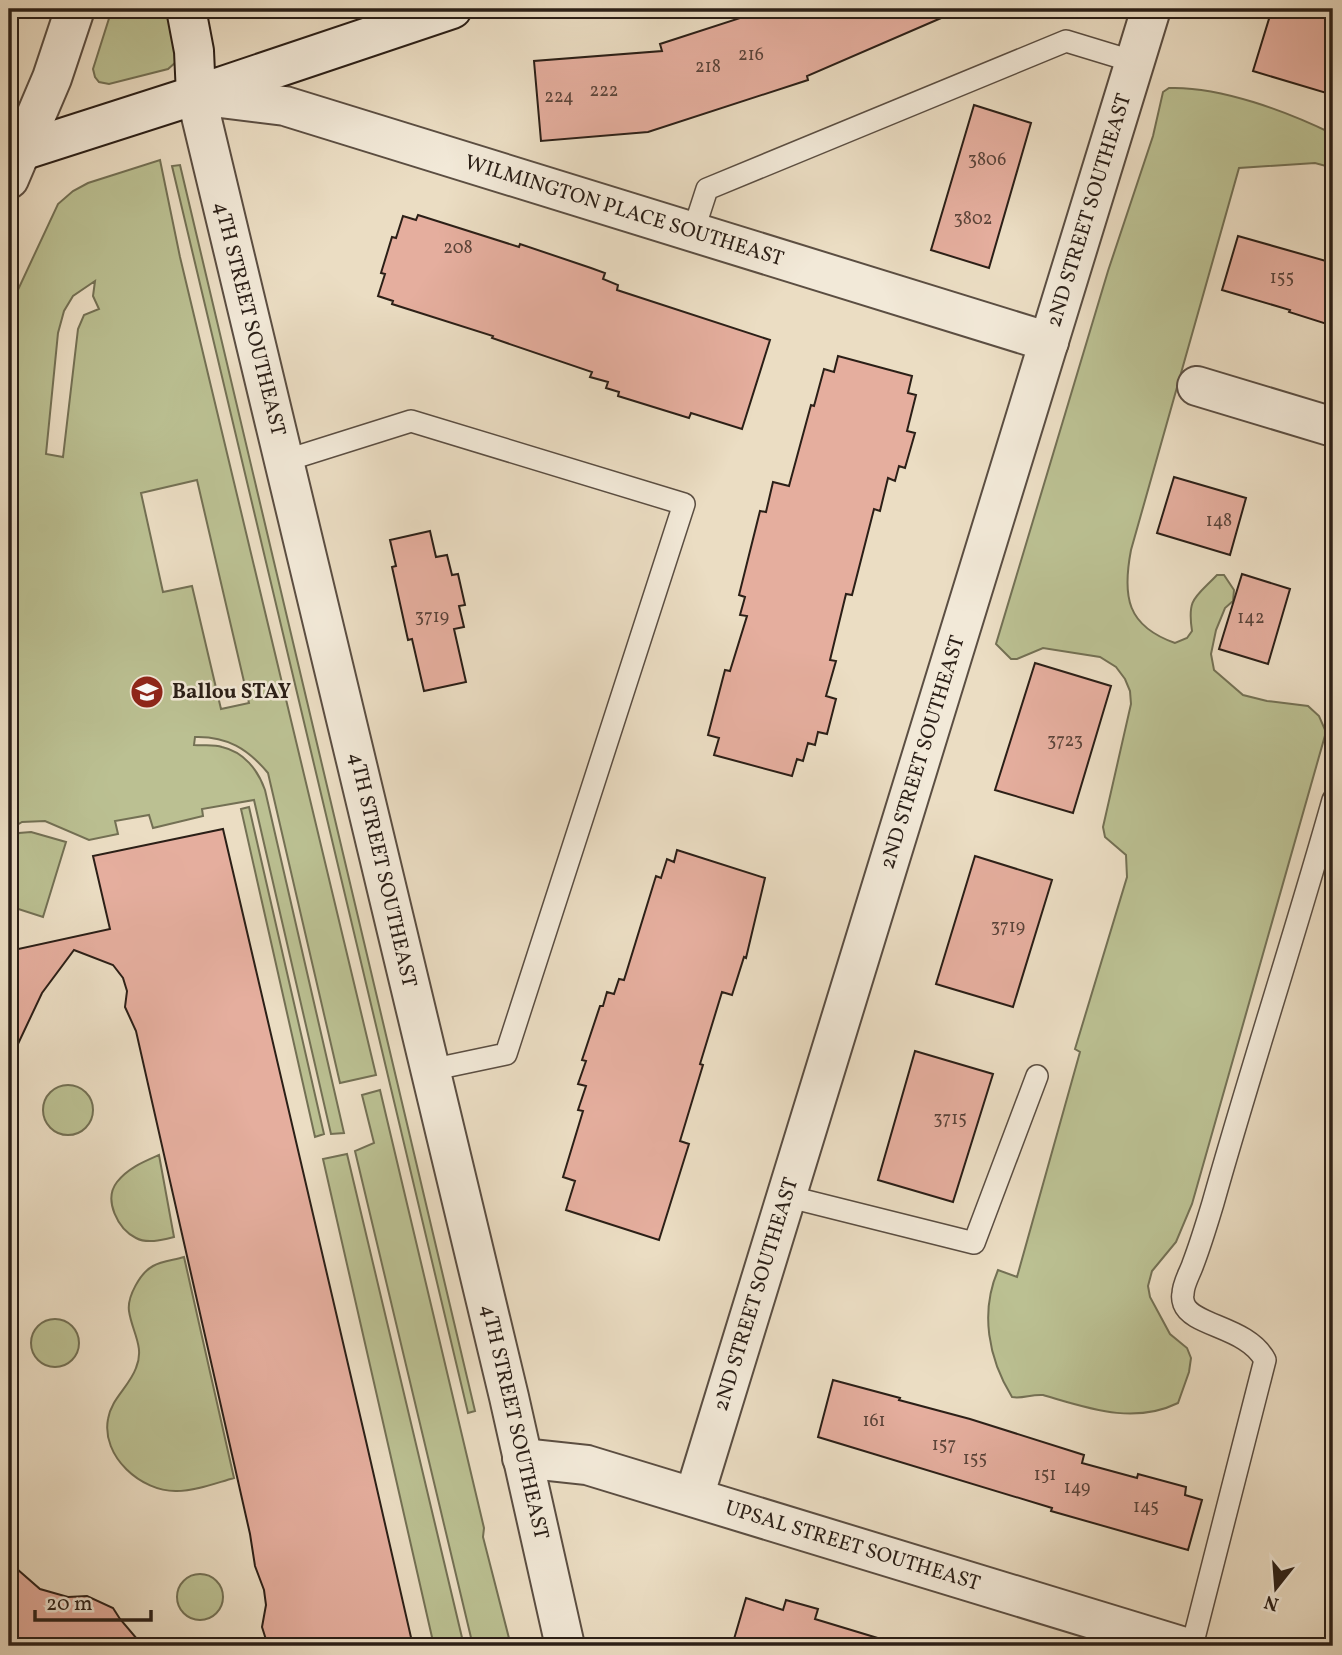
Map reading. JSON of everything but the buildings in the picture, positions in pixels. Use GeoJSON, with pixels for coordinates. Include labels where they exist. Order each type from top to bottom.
{"type":"FeatureCollection","features":[{"type":"Feature","properties":{"kind":"street"},"geometry":{"type":"LineString","coordinates":[[13,161],[52,79],[75,9]]}},
{"type":"Feature","properties":{"kind":"street","name":"4TH STREET SOUTHEAST"},"geometry":{"type":"LineString","coordinates":[[186,9],[194,51],[196,95],[565,1646]]}},
{"type":"Feature","properties":{"kind":"street"},"geometry":{"type":"LineString","coordinates":[[13,161],[196,95],[452,9]]}},
{"type":"Feature","properties":{"kind":"street","name":"2ND STREET SOUTHEAST"},"geometry":{"type":"LineString","coordinates":[[694,1497],[1152,9]]}},
{"type":"Feature","properties":{"kind":"street","name":"WILMINGTON PLACE SOUTHEAST"},"geometry":{"type":"LineString","coordinates":[[196,95],[285,106],[1049,342]]}},
{"type":"Feature","properties":{"kind":"street"},"geometry":{"type":"LineString","coordinates":[[1196,386],[1333,427]]}},
{"type":"Feature","properties":{"kind":"street","name":"UPSAL STREET SOUTHEAST"},"geometry":{"type":"LineString","coordinates":[[522,1458],[587,1465],[1181,1646]]}},
{"type":"Feature","properties":{"kind":"lane"},"geometry":{"type":"LineString","coordinates":[[693,232],[707,189],[1066,41],[1135,62]]}},
{"type":"Feature","properties":{"kind":"lane"},"geometry":{"type":"LineString","coordinates":[[284,461],[411,421],[684,504],[506,1054],[430,1070]]}},
{"type":"Feature","properties":{"kind":"lane"},"geometry":{"type":"LineString","coordinates":[[1192,1646],[1265,1360],[1262,1354],[1240,1335],[1190,1312],[1184,1306],[1182,1293],[1205,1232],[1251,1069],[1307,894],[1333,800]]}},
{"type":"Feature","properties":{"kind":"lane"},"geometry":{"type":"LineString","coordinates":[[786,1196],[974,1243],[1037,1076]]}},
{"type":"Feature","properties":{"kind":"green space"},"geometry":{"type":"Polygon","coordinates":[[[112,9],[170,9],[176,62],[168,69],[109,84],[99,82],[93,69],[112,9]]]}},
{"type":"Feature","properties":{"kind":"green space"},"geometry":{"type":"Polygon","coordinates":[[[1169,88],[1210,91],[1253,102],[1333,134],[1333,168],[1315,163],[1239,168],[1131,550],[1128,596],[1132,608],[1147,628],[1175,643],[1187,638],[1192,631],[1191,612],[1194,599],[1217,575],[1224,575],[1234,590],[1233,601],[1225,608],[1216,630],[1211,654],[1214,670],[1243,695],[1308,706],[1319,716],[1326,732],[1192,1204],[1176,1242],[1152,1271],[1148,1286],[1150,1297],[1170,1334],[1187,1348],[1191,1358],[1189,1372],[1178,1403],[1161,1410],[1127,1414],[1094,1409],[1043,1395],[1012,1397],[992,1351],[988,1318],[992,1286],[998,1270],[1017,1277],[1080,1052],[1075,1049],[1127,877],[1126,855],[1105,837],[1103,827],[1131,704],[1130,691],[1116,667],[1100,657],[1043,648],[1011,659],[996,644],[1108,271],[1153,136],[1163,92],[1169,88]]]}},
{"type":"Feature","properties":{"kind":"green space"},"geometry":{"type":"Polygon","coordinates":[[[160,160],[180,257],[376,1075],[340,1083],[268,773],[253,757],[227,742],[195,737],[194,745],[219,746],[237,753],[254,769],[265,790],[344,1133],[331,1134],[254,800],[202,809],[203,816],[153,828],[149,815],[115,821],[118,834],[89,840],[45,821],[22,822],[9,830],[9,309],[58,204],[88,183],[160,160]],[[95,281],[73,296],[64,311],[58,333],[46,454],[63,457],[78,329],[84,315],[99,309],[93,296],[95,281]],[[197,480],[141,493],[163,592],[192,586],[221,709],[249,703],[197,480]]]}},
{"type":"Feature","properties":{"kind":"green space"},"geometry":{"type":"Polygon","coordinates":[[[180,165],[475,1411],[468,1413],[172,166],[180,165]]]}},
{"type":"Feature","properties":{"kind":"green space"},"geometry":{"type":"Polygon","coordinates":[[[249,807],[324,1134],[315,1137],[241,809],[249,807]]]}},
{"type":"Feature","properties":{"kind":"green space"},"geometry":{"type":"Polygon","coordinates":[[[31,832],[66,842],[43,917],[9,906],[9,847],[19,833],[31,832]]]}},
{"type":"Feature","properties":{"kind":"green space"},"geometry":{"type":"Polygon","coordinates":[[[68,1085],[86,1092],[93,1110],[86,1128],[68,1135],[50,1128],[43,1110],[50,1092],[68,1085]]]}},
{"type":"Feature","properties":{"kind":"green space"},"geometry":{"type":"Polygon","coordinates":[[[380,1090],[484,1528],[483,1537],[511,1646],[473,1646],[355,1151],[374,1143],[362,1095],[380,1090]]]}},
{"type":"Feature","properties":{"kind":"green space"},"geometry":{"type":"Polygon","coordinates":[[[347,1154],[464,1646],[434,1646],[323,1159],[347,1154]]]}},
{"type":"Feature","properties":{"kind":"green space"},"geometry":{"type":"Polygon","coordinates":[[[159,1155],[174,1237],[145,1241],[129,1234],[118,1221],[112,1205],[113,1189],[126,1173],[159,1155]]]}},
{"type":"Feature","properties":{"kind":"green space"},"geometry":{"type":"Polygon","coordinates":[[[184,1257],[234,1478],[177,1491],[150,1485],[126,1469],[117,1458],[107,1433],[110,1412],[133,1375],[138,1360],[139,1346],[129,1311],[132,1292],[148,1269],[184,1257]]]}},
{"type":"Feature","properties":{"kind":"green space"},"geometry":{"type":"Polygon","coordinates":[[[55,1319],[72,1326],[79,1343],[72,1360],[55,1367],[38,1360],[31,1343],[38,1326],[55,1319]]]}},
{"type":"Feature","properties":{"kind":"green space"},"geometry":{"type":"Polygon","coordinates":[[[200,1574],[216,1581],[223,1597],[216,1613],[200,1620],[184,1613],[177,1597],[184,1581],[200,1574]]]}},
{"type":"Feature","properties":{"kind":"place","name":"Ballou STAY"},"geometry":{"type":"Point","coordinates":[147,692]}}]}
